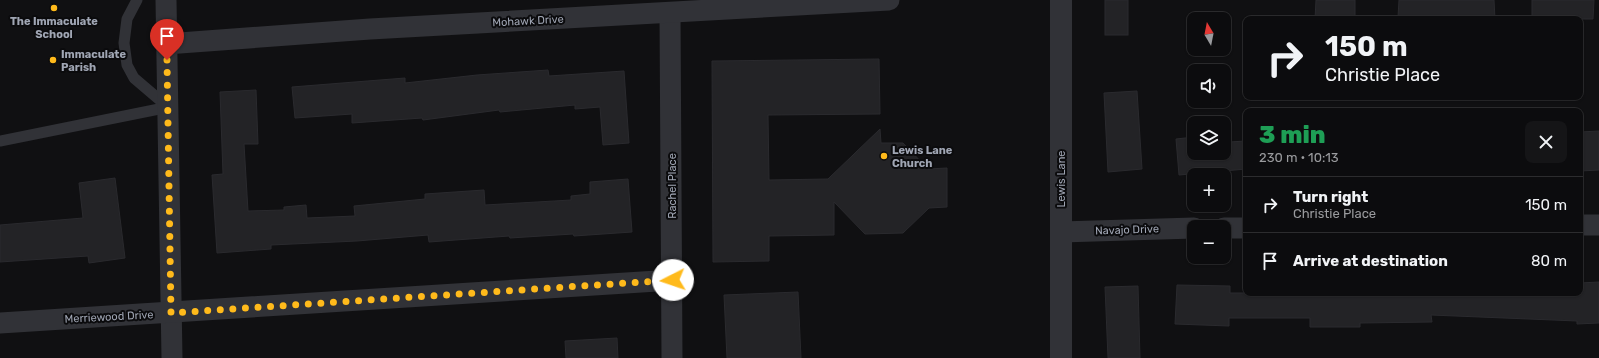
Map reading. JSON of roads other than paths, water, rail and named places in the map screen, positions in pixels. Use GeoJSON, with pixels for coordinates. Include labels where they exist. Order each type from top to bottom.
{"type":"FeatureCollection","features":[{"type":"Feature","properties":{"kind":"street"},"geometry":{"type":"LineString","coordinates":[[166,0],[166,44],[169,107],[172,358]]}},
{"type":"Feature","properties":{"kind":"street","name":"Mohawk Drive"},"geometry":{"type":"LineString","coordinates":[[166,44],[370,29],[889,0]]}},
{"type":"Feature","properties":{"kind":"street","name":"Lewis Lane"},"geometry":{"type":"LineString","coordinates":[[1061,0],[1061,358]]}},
{"type":"Feature","properties":{"kind":"street","name":"Rachel Place"},"geometry":{"type":"LineString","coordinates":[[670,13],[673,280],[672,358]]}},
{"type":"Feature","properties":{"kind":"street"},"geometry":{"type":"LineString","coordinates":[[1583,225],[1599,225]]}},
{"type":"Feature","properties":{"kind":"street","name":"Navajo Drive"},"geometry":{"type":"LineString","coordinates":[[1061,232],[1187,228]]}},
{"type":"Feature","properties":{"kind":"street"},"geometry":{"type":"LineString","coordinates":[[1231,228],[1243,228]]}},
{"type":"Feature","properties":{"kind":"street","name":"Merriewood Drive"},"geometry":{"type":"LineString","coordinates":[[0,323],[673,280]]}},
{"type":"Feature","properties":{"kind":"lane"},"geometry":{"type":"LineString","coordinates":[[138,0],[126,19],[124,43],[127,65],[134,78],[169,107]]}},
{"type":"Feature","properties":{"kind":"lane"},"geometry":{"type":"LineString","coordinates":[[0,141],[169,107]]}},
{"type":"Feature","properties":{"kind":"place","name":"The Immaculate School"},"geometry":{"type":"Point","coordinates":[54,8]}},
{"type":"Feature","properties":{"kind":"place","name":"Immaculate Parish"},"geometry":{"type":"Point","coordinates":[53,60]}},
{"type":"Feature","properties":{"kind":"place","name":"Lewis Lane Church"},"geometry":{"type":"Point","coordinates":[884,156]}}]}
